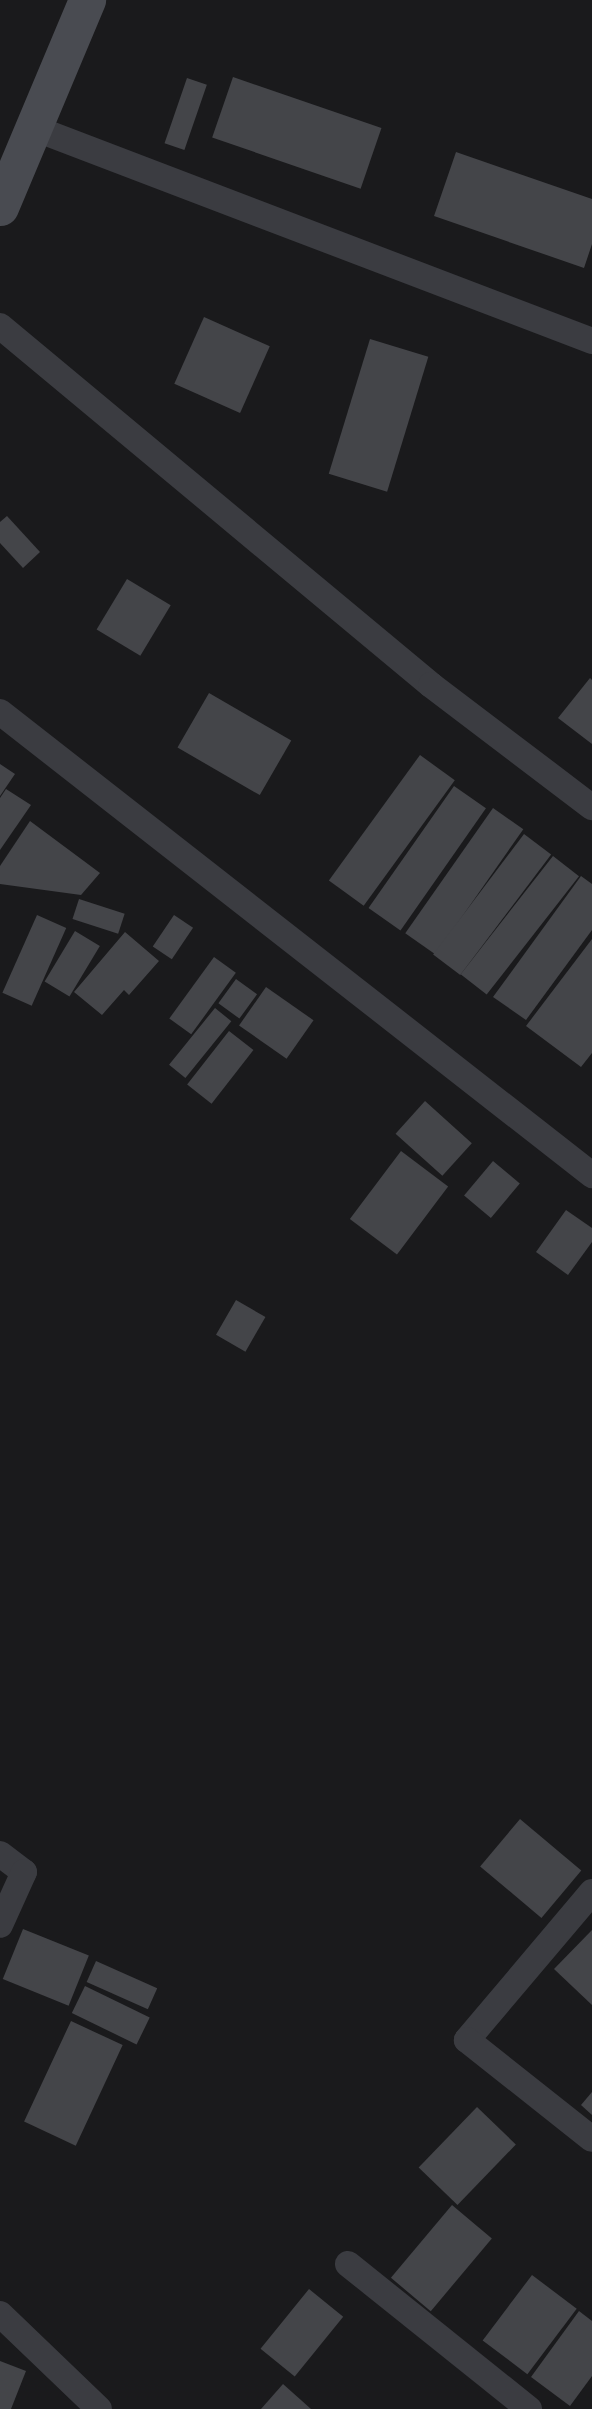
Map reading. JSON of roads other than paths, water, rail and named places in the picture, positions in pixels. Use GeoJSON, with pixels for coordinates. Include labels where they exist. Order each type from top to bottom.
{"type":"FeatureCollection","features":[{"type":"Feature","properties":{"kind":"main road"},"geometry":{"type":"LineString","coordinates":[[0,207],[87,0]]}},
{"type":"Feature","properties":{"kind":"street"},"geometry":{"type":"LineString","coordinates":[[34,128],[592,341]]}},
{"type":"Feature","properties":{"kind":"street"},"geometry":{"type":"LineString","coordinates":[[0,326],[431,685],[592,807]]}},
{"type":"Feature","properties":{"kind":"street"},"geometry":{"type":"LineString","coordinates":[[0,712],[592,1175]]}},
{"type":"Feature","properties":{"kind":"street"},"geometry":{"type":"LineString","coordinates":[[0,1854],[24,1872],[0,1925]]}},
{"type":"Feature","properties":{"kind":"street"},"geometry":{"type":"LineString","coordinates":[[592,1892],[467,2040],[592,2139]]}},
{"type":"Feature","properties":{"kind":"street"},"geometry":{"type":"LineString","coordinates":[[348,2264],[529,2409]]}},
{"type":"Feature","properties":{"kind":"street"},"geometry":{"type":"LineString","coordinates":[[0,2314],[99,2409]]}}]}
